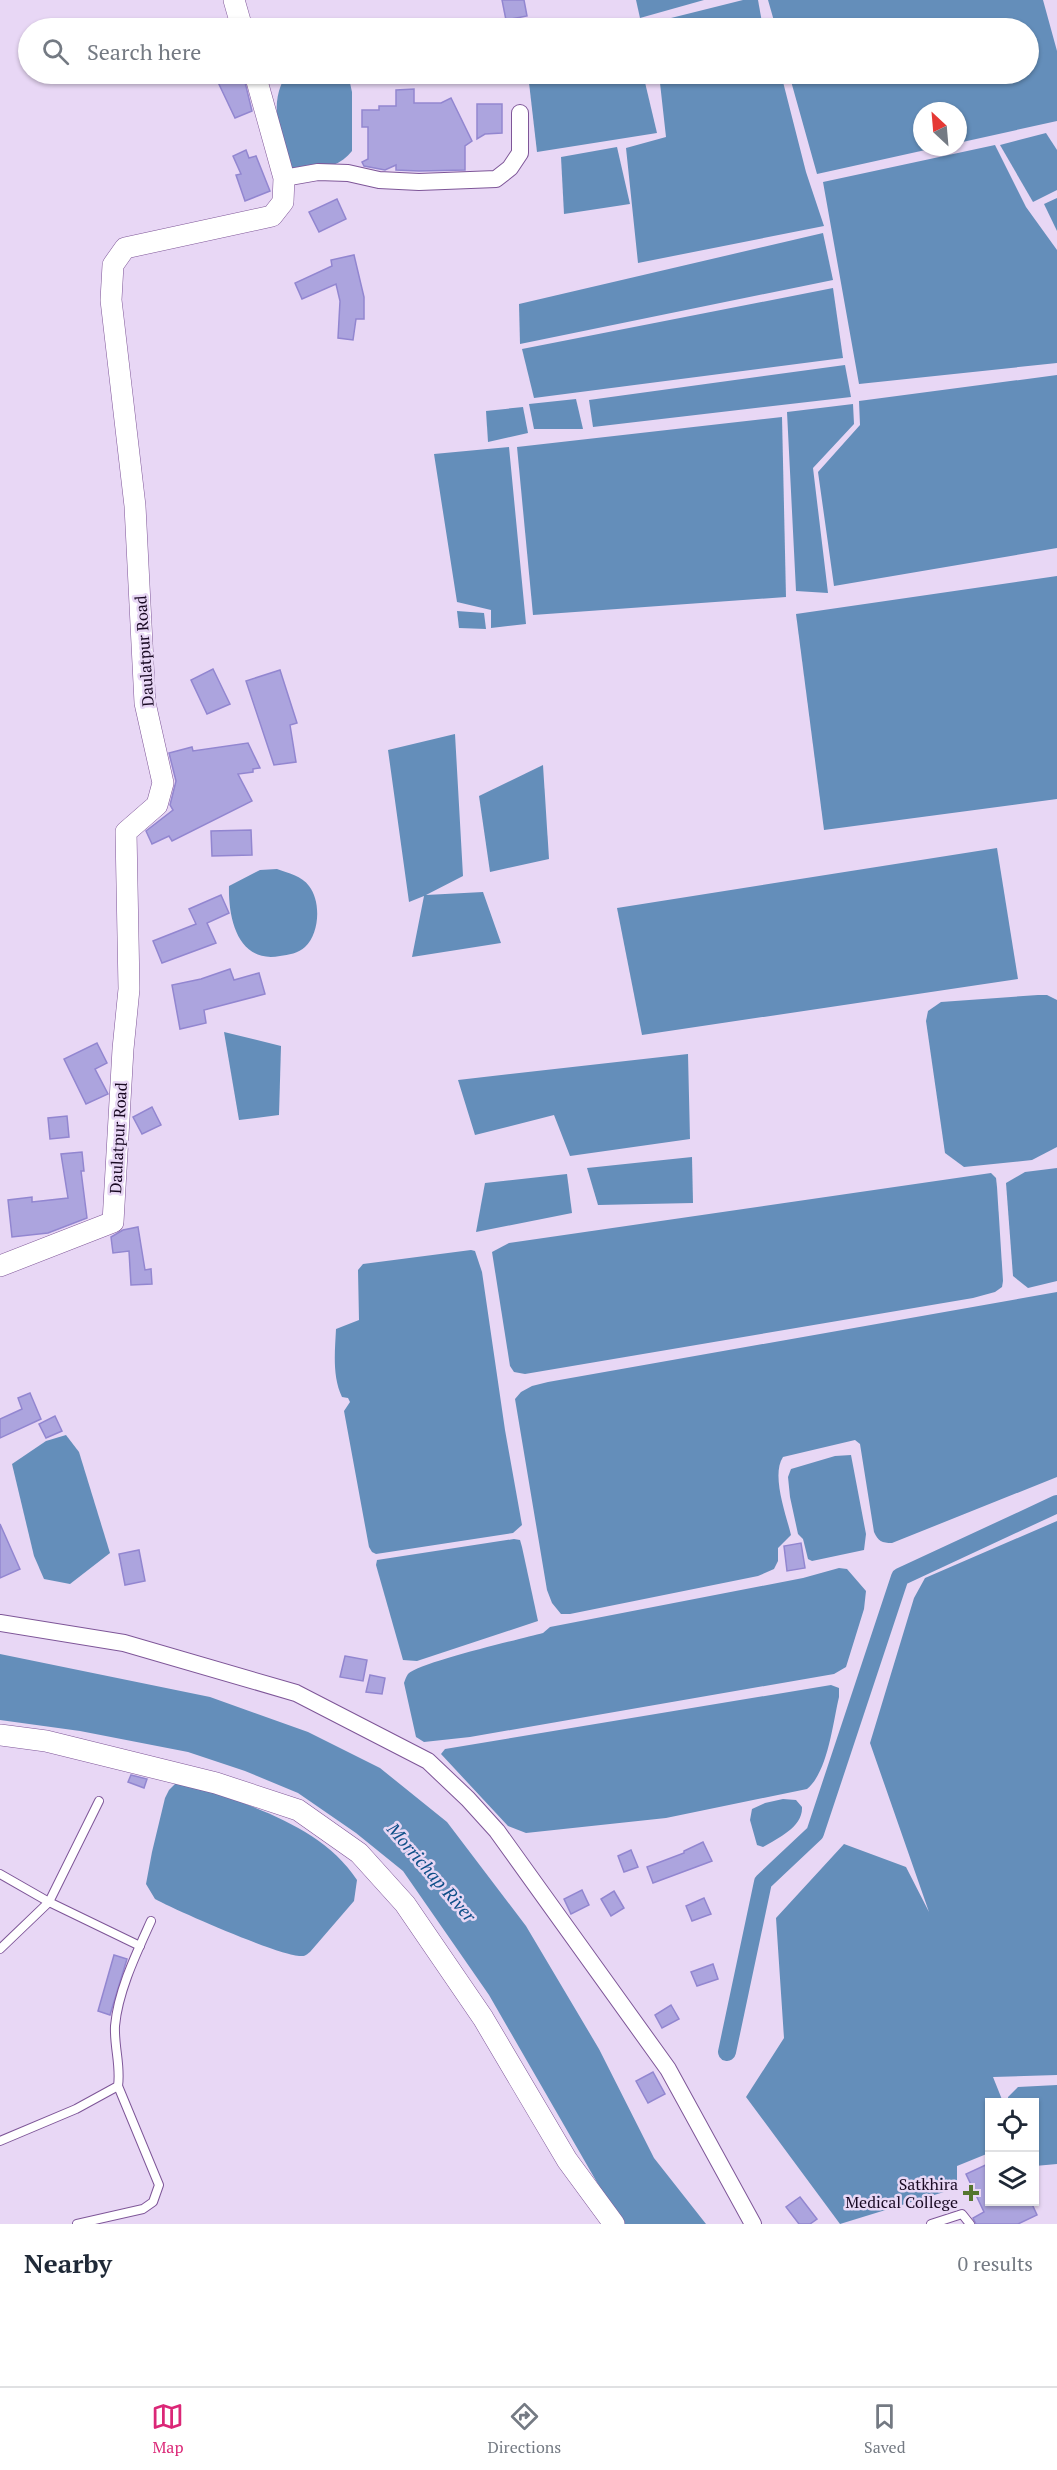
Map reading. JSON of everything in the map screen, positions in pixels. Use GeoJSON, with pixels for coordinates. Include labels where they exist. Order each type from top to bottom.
{"type":"FeatureCollection","features":[{"type":"Feature","properties":{"kind":"street"},"geometry":{"type":"LineString","coordinates":[[234,0],[239,18]]}},
{"type":"Feature","properties":{"kind":"street","name":"Daulatpur Road"},"geometry":{"type":"LineString","coordinates":[[0,1266],[113,1222],[123,1049],[129,989],[126,832],[157,805],[163,783],[145,703],[135,506],[111,300],[113,265],[125,248],[272,216],[283,202],[284,178],[258,84]]}},
{"type":"Feature","properties":{"kind":"street"},"geometry":{"type":"LineString","coordinates":[[284,178],[318,172],[348,173],[379,180],[418,182],[496,179],[510,168],[519,153],[520,113]]}},
{"type":"Feature","properties":{"kind":"street"},"geometry":{"type":"LineString","coordinates":[[0,1623],[124,1643],[296,1693],[428,1761],[468,1799],[497,1832],[668,2069],[753,2224]]}},
{"type":"Feature","properties":{"kind":"street"},"geometry":{"type":"LineString","coordinates":[[0,1735],[46,1741],[124,1760],[216,1783],[277,1803],[298,1810],[359,1853],[412,1914],[483,2018],[567,2160],[614,2224]]}},
{"type":"Feature","properties":{"kind":"lane"},"geometry":{"type":"LineString","coordinates":[[0,1949],[49,1902],[99,1801]]}},
{"type":"Feature","properties":{"kind":"lane"},"geometry":{"type":"LineString","coordinates":[[0,1874],[49,1902],[140,1946]]}},
{"type":"Feature","properties":{"kind":"lane"},"geometry":{"type":"LineString","coordinates":[[77,2224],[143,2209],[153,2202],[159,2185],[118,2086],[120,2074],[115,2050],[115,2023],[130,1967],[151,1921]]}},
{"type":"Feature","properties":{"kind":"lane"},"geometry":{"type":"LineString","coordinates":[[0,2141],[75,2109],[118,2086]]}},
{"type":"Feature","properties":{"kind":"lane"},"geometry":{"type":"LineString","coordinates":[[931,2224],[962,2214],[970,2224]]}},
{"type":"Feature","properties":{"kind":"water"},"geometry":{"type":"Polygon","coordinates":[[[636,0],[704,0],[640,18],[636,0]]]}},
{"type":"Feature","properties":{"kind":"water"},"geometry":{"type":"Polygon","coordinates":[[[743,0],[758,0],[761,18],[671,18],[743,0]]]}},
{"type":"Feature","properties":{"kind":"water"},"geometry":{"type":"Polygon","coordinates":[[[768,0],[1043,0],[1057,51],[1057,121],[967,141],[967,102],[913,102],[913,153],[817,174],[792,84],[1039,84],[1039,18],[773,18],[768,0]]]}},
{"type":"Feature","properties":{"kind":"water"},"geometry":{"type":"Polygon","coordinates":[[[350,84],[352,151],[346,157],[331,166],[314,170],[289,167],[277,120],[281,85],[350,84]]]}},
{"type":"Feature","properties":{"kind":"water"},"geometry":{"type":"Polygon","coordinates":[[[529,84],[645,84],[657,133],[537,152],[529,84]]]}},
{"type":"Feature","properties":{"kind":"water"},"geometry":{"type":"Polygon","coordinates":[[[660,84],[784,84],[806,172],[824,226],[638,263],[626,148],[666,137],[660,84]]]}},
{"type":"Feature","properties":{"kind":"water"},"geometry":{"type":"Polygon","coordinates":[[[1046,133],[1057,150],[1057,190],[1033,202],[1000,145],[1046,133]]]}},
{"type":"Feature","properties":{"kind":"water"},"geometry":{"type":"Polygon","coordinates":[[[995,145],[1026,207],[1057,250],[1057,363],[859,384],[823,182],[944,156],[967,156],[967,151],[995,145]]]}},
{"type":"Feature","properties":{"kind":"water"},"geometry":{"type":"Polygon","coordinates":[[[617,147],[630,204],[564,214],[561,157],[617,147]]]}},
{"type":"Feature","properties":{"kind":"water"},"geometry":{"type":"Polygon","coordinates":[[[1057,198],[1057,231],[1044,204],[1057,198]]]}},
{"type":"Feature","properties":{"kind":"water"},"geometry":{"type":"Polygon","coordinates":[[[823,233],[833,280],[520,344],[519,304],[823,233]]]}},
{"type":"Feature","properties":{"kind":"water"},"geometry":{"type":"Polygon","coordinates":[[[833,288],[843,358],[534,398],[522,349],[833,288]]]}},
{"type":"Feature","properties":{"kind":"water"},"geometry":{"type":"Polygon","coordinates":[[[845,365],[851,397],[593,427],[589,400],[845,365]]]}},
{"type":"Feature","properties":{"kind":"water"},"geometry":{"type":"Polygon","coordinates":[[[1057,375],[1057,548],[834,586],[818,472],[860,425],[859,401],[1057,375]]]}},
{"type":"Feature","properties":{"kind":"water"},"geometry":{"type":"Polygon","coordinates":[[[576,399],[583,429],[534,429],[529,404],[576,399]]]}},
{"type":"Feature","properties":{"kind":"water"},"geometry":{"type":"Polygon","coordinates":[[[853,404],[854,424],[813,468],[828,593],[796,591],[787,412],[853,404]]]}},
{"type":"Feature","properties":{"kind":"water"},"geometry":{"type":"Polygon","coordinates":[[[523,407],[528,433],[488,442],[486,411],[523,407]]]}},
{"type":"Feature","properties":{"kind":"water"},"geometry":{"type":"Polygon","coordinates":[[[782,417],[786,597],[533,615],[517,447],[782,417]]]}},
{"type":"Feature","properties":{"kind":"water"},"geometry":{"type":"Polygon","coordinates":[[[509,447],[526,624],[491,628],[491,610],[457,602],[434,454],[509,447]]]}},
{"type":"Feature","properties":{"kind":"water"},"geometry":{"type":"Polygon","coordinates":[[[1057,576],[1057,799],[824,830],[796,614],[1057,576]]]}},
{"type":"Feature","properties":{"kind":"water"},"geometry":{"type":"Polygon","coordinates":[[[457,611],[484,613],[486,629],[459,628],[457,611]]]}},
{"type":"Feature","properties":{"kind":"water"},"geometry":{"type":"Polygon","coordinates":[[[455,734],[463,876],[426,895],[483,892],[501,943],[412,957],[424,896],[409,902],[388,750],[455,734]]]}},
{"type":"Feature","properties":{"kind":"water"},"geometry":{"type":"Polygon","coordinates":[[[543,765],[549,859],[490,872],[479,796],[543,765]]]}},
{"type":"Feature","properties":{"kind":"water"},"geometry":{"type":"Polygon","coordinates":[[[997,848],[1018,979],[642,1035],[617,908],[997,848]]]}},
{"type":"Feature","properties":{"kind":"water"},"geometry":{"type":"Polygon","coordinates":[[[277,869],[299,877],[309,886],[316,900],[316,926],[314,934],[303,949],[286,955],[266,957],[254,953],[238,936],[231,912],[229,886],[260,870],[277,869]]]}},
{"type":"Feature","properties":{"kind":"water"},"geometry":{"type":"Polygon","coordinates":[[[1047,995],[1057,1000],[1057,1147],[1032,1160],[964,1167],[945,1153],[926,1021],[928,1011],[941,1002],[1047,995]]]}},
{"type":"Feature","properties":{"kind":"water"},"geometry":{"type":"Polygon","coordinates":[[[224,1032],[281,1046],[279,1115],[239,1120],[224,1032]]]}},
{"type":"Feature","properties":{"kind":"water"},"geometry":{"type":"Polygon","coordinates":[[[688,1054],[690,1139],[570,1156],[554,1115],[475,1135],[458,1080],[688,1054]]]}},
{"type":"Feature","properties":{"kind":"water"},"geometry":{"type":"Polygon","coordinates":[[[692,1157],[693,1203],[598,1205],[587,1168],[692,1157]]]}},
{"type":"Feature","properties":{"kind":"water"},"geometry":{"type":"Polygon","coordinates":[[[1057,1168],[1057,1281],[1028,1288],[1013,1276],[1006,1183],[1025,1172],[1057,1168]]]}},
{"type":"Feature","properties":{"kind":"water"},"geometry":{"type":"Polygon","coordinates":[[[991,1173],[996,1178],[1003,1281],[1002,1287],[995,1292],[973,1298],[525,1374],[514,1372],[510,1366],[492,1252],[509,1243],[991,1173]]]}},
{"type":"Feature","properties":{"kind":"water"},"geometry":{"type":"Polygon","coordinates":[[[567,1174],[572,1213],[476,1232],[485,1183],[567,1174]]]}},
{"type":"Feature","properties":{"kind":"water"},"geometry":{"type":"Polygon","coordinates":[[[475,1251],[482,1272],[505,1430],[522,1525],[513,1533],[376,1554],[369,1547],[344,1411],[350,1402],[348,1398],[342,1397],[337,1381],[336,1329],[359,1320],[358,1270],[363,1264],[475,1251]]]}},
{"type":"Feature","properties":{"kind":"water"},"geometry":{"type":"Polygon","coordinates":[[[1057,1292],[1057,1477],[889,1543],[883,1542],[874,1532],[860,1444],[855,1440],[783,1457],[778,1474],[779,1484],[791,1535],[778,1548],[778,1561],[774,1569],[758,1576],[570,1614],[561,1614],[552,1603],[547,1590],[515,1399],[521,1392],[532,1386],[548,1382],[1057,1292]]]}},
{"type":"Feature","properties":{"kind":"water"},"geometry":{"type":"Polygon","coordinates":[[[66,1435],[79,1452],[110,1553],[70,1584],[44,1579],[34,1556],[12,1464],[46,1441],[66,1435]]]}},
{"type":"Feature","properties":{"kind":"water"},"geometry":{"type":"Polygon","coordinates":[[[851,1455],[866,1534],[864,1550],[812,1561],[808,1559],[803,1539],[798,1534],[788,1477],[791,1469],[835,1456],[851,1455]]]}},
{"type":"Feature","properties":{"kind":"water"},"geometry":{"type":"Polygon","coordinates":[[[1057,1521],[1057,2075],[993,2077],[1001,2098],[985,2098],[985,2155],[957,2166],[957,2188],[840,2224],[746,2097],[784,2038],[776,1918],[844,1844],[906,1867],[929,1912],[870,1743],[914,1598],[925,1578],[1057,1521]]]}},
{"type":"Feature","properties":{"kind":"water"},"geometry":{"type":"Polygon","coordinates":[[[514,1539],[520,1540],[538,1621],[417,1661],[403,1660],[376,1565],[377,1560],[514,1539]]]}},
{"type":"Feature","properties":{"kind":"water"},"geometry":{"type":"Polygon","coordinates":[[[839,1568],[847,1569],[866,1591],[864,1609],[846,1667],[834,1674],[470,1737],[424,1742],[416,1737],[404,1683],[408,1674],[431,1663],[543,1633],[550,1627],[803,1578],[839,1568]]]}},
{"type":"Feature","properties":{"kind":"water","name":"Morrichap River"},"geometry":{"type":"Polygon","coordinates":[[[0,1654],[210,1697],[308,1732],[380,1768],[447,1822],[526,1926],[599,2049],[654,2158],[706,2224],[621,2224],[489,1995],[403,1871],[356,1833],[298,1793],[245,1771],[188,1752],[80,1731],[0,1720],[0,1654]]]}},
{"type":"Feature","properties":{"kind":"water"},"geometry":{"type":"Polygon","coordinates":[[[831,1685],[839,1688],[832,1733],[820,1771],[807,1789],[666,1818],[526,1833],[508,1826],[441,1754],[445,1749],[831,1685]]]}},
{"type":"Feature","properties":{"kind":"water"},"geometry":{"type":"Polygon","coordinates":[[[177,1782],[194,1784],[284,1820],[325,1845],[357,1880],[354,1901],[310,1952],[302,1956],[291,1955],[253,1942],[155,1899],[146,1884],[152,1852],[165,1798],[177,1782]]]}},
{"type":"Feature","properties":{"kind":"water"},"geometry":{"type":"Polygon","coordinates":[[[783,1799],[796,1800],[802,1807],[798,1820],[776,1840],[763,1847],[757,1845],[750,1820],[752,1809],[783,1799]]]}},
{"type":"Feature","properties":{"kind":"water"},"geometry":{"type":"Polygon","coordinates":[[[1057,2085],[1057,2164],[1039,2166],[1039,2098],[1008,2098],[1018,2087],[1057,2085]]]}},
{"type":"Feature","properties":{"kind":"building"},"geometry":{"type":"Polygon","coordinates":[[[502,0],[524,0],[527,16],[506,18],[502,0]]]}},
{"type":"Feature","properties":{"kind":"building"},"geometry":{"type":"Polygon","coordinates":[[[219,84],[245,84],[252,111],[235,118],[219,84]]]}},
{"type":"Feature","properties":{"kind":"building"},"geometry":{"type":"Polygon","coordinates":[[[414,89],[414,103],[441,103],[451,98],[472,141],[465,146],[465,170],[396,170],[396,165],[385,170],[364,166],[362,162],[368,159],[368,127],[362,127],[362,110],[379,110],[379,106],[396,106],[396,90],[414,89]]]}},
{"type":"Feature","properties":{"kind":"building"},"geometry":{"type":"Polygon","coordinates":[[[477,104],[502,104],[502,133],[485,134],[477,139],[477,104]]]}},
{"type":"Feature","properties":{"kind":"building"},"geometry":{"type":"Polygon","coordinates":[[[246,150],[249,158],[256,156],[270,191],[245,201],[236,175],[241,174],[233,156],[246,150]]]}},
{"type":"Feature","properties":{"kind":"building"},"geometry":{"type":"Polygon","coordinates":[[[337,199],[346,219],[319,232],[309,212],[337,199]]]}},
{"type":"Feature","properties":{"kind":"building"},"geometry":{"type":"Polygon","coordinates":[[[354,255],[364,297],[364,319],[356,319],[353,340],[338,338],[340,301],[336,284],[302,299],[295,283],[332,266],[331,260],[354,255]]]}},
{"type":"Feature","properties":{"kind":"building"},"geometry":{"type":"Polygon","coordinates":[[[213,669],[230,704],[207,714],[191,680],[213,669]]]}},
{"type":"Feature","properties":{"kind":"building"},"geometry":{"type":"Polygon","coordinates":[[[280,670],[297,723],[290,725],[296,762],[274,765],[246,681],[280,670]]]}},
{"type":"Feature","properties":{"kind":"building"},"geometry":{"type":"Polygon","coordinates":[[[248,743],[260,768],[253,769],[253,772],[238,774],[252,801],[172,841],[169,836],[152,844],[146,831],[173,810],[170,805],[176,781],[169,753],[192,747],[193,751],[248,743]]]}},
{"type":"Feature","properties":{"kind":"building"},"geometry":{"type":"Polygon","coordinates":[[[251,830],[252,855],[212,856],[211,831],[251,830]]]}},
{"type":"Feature","properties":{"kind":"building"},"geometry":{"type":"Polygon","coordinates":[[[221,895],[229,913],[207,923],[216,943],[162,963],[153,941],[196,924],[189,909],[221,895]]]}},
{"type":"Feature","properties":{"kind":"building"},"geometry":{"type":"Polygon","coordinates":[[[230,969],[234,980],[259,973],[265,994],[204,1010],[206,1023],[180,1029],[172,985],[201,979],[230,969]]]}},
{"type":"Feature","properties":{"kind":"building"},"geometry":{"type":"Polygon","coordinates":[[[97,1043],[107,1063],[95,1069],[108,1094],[86,1104],[64,1059],[97,1043]]]}},
{"type":"Feature","properties":{"kind":"building"},"geometry":{"type":"Polygon","coordinates":[[[152,1107],[161,1125],[142,1134],[133,1117],[152,1107]]]}},
{"type":"Feature","properties":{"kind":"building"},"geometry":{"type":"Polygon","coordinates":[[[67,1116],[69,1137],[50,1139],[48,1118],[67,1116]]]}},
{"type":"Feature","properties":{"kind":"building"},"geometry":{"type":"Polygon","coordinates":[[[82,1152],[84,1171],[81,1171],[87,1218],[48,1233],[12,1237],[8,1200],[32,1197],[32,1202],[68,1198],[61,1154],[82,1152]]]}},
{"type":"Feature","properties":{"kind":"building"},"geometry":{"type":"Polygon","coordinates":[[[138,1227],[145,1270],[151,1269],[152,1284],[131,1285],[129,1251],[113,1253],[111,1237],[123,1230],[138,1227]]]}},
{"type":"Feature","properties":{"kind":"building"},"geometry":{"type":"Polygon","coordinates":[[[30,1393],[41,1419],[0,1438],[0,1419],[22,1409],[18,1398],[30,1393]]]}},
{"type":"Feature","properties":{"kind":"building"},"geometry":{"type":"Polygon","coordinates":[[[55,1416],[62,1431],[46,1438],[39,1424],[55,1416]]]}},
{"type":"Feature","properties":{"kind":"building"},"geometry":{"type":"Polygon","coordinates":[[[0,1524],[20,1569],[0,1578],[0,1524]]]}},
{"type":"Feature","properties":{"kind":"building"},"geometry":{"type":"Polygon","coordinates":[[[801,1543],[805,1568],[787,1571],[784,1546],[801,1543]]]}},
{"type":"Feature","properties":{"kind":"building"},"geometry":{"type":"Polygon","coordinates":[[[139,1550],[145,1581],[125,1585],[119,1554],[139,1550]]]}},
{"type":"Feature","properties":{"kind":"building"},"geometry":{"type":"Polygon","coordinates":[[[345,1656],[367,1660],[363,1681],[340,1677],[345,1656]]]}},
{"type":"Feature","properties":{"kind":"building"},"geometry":{"type":"Polygon","coordinates":[[[370,1675],[385,1678],[382,1694],[366,1692],[370,1675]]]}},
{"type":"Feature","properties":{"kind":"building"},"geometry":{"type":"Polygon","coordinates":[[[131,1775],[147,1779],[144,1788],[128,1782],[131,1775]]]}},
{"type":"Feature","properties":{"kind":"building"},"geometry":{"type":"Polygon","coordinates":[[[703,1842],[712,1861],[653,1883],[647,1867],[684,1853],[703,1842]]]}},
{"type":"Feature","properties":{"kind":"building"},"geometry":{"type":"Polygon","coordinates":[[[631,1850],[638,1867],[624,1872],[618,1856],[631,1850]]]}},
{"type":"Feature","properties":{"kind":"building"},"geometry":{"type":"Polygon","coordinates":[[[582,1890],[589,1905],[571,1914],[564,1899],[582,1890]]]}},
{"type":"Feature","properties":{"kind":"building"},"geometry":{"type":"Polygon","coordinates":[[[614,1891],[624,1908],[611,1916],[601,1899],[614,1891]]]}},
{"type":"Feature","properties":{"kind":"building"},"geometry":{"type":"Polygon","coordinates":[[[704,1898],[711,1914],[692,1921],[686,1906],[704,1898]]]}},
{"type":"Feature","properties":{"kind":"building"},"geometry":{"type":"Polygon","coordinates":[[[114,1955],[127,1959],[110,2015],[98,2011],[114,1955]]]}},
{"type":"Feature","properties":{"kind":"building"},"geometry":{"type":"Polygon","coordinates":[[[713,1964],[718,1979],[697,1986],[691,1972],[713,1964]]]}},
{"type":"Feature","properties":{"kind":"building"},"geometry":{"type":"Polygon","coordinates":[[[671,2005],[679,2019],[662,2028],[655,2015],[671,2005]]]}},
{"type":"Feature","properties":{"kind":"building"},"geometry":{"type":"Polygon","coordinates":[[[653,2072],[665,2094],[648,2103],[636,2081],[653,2072]]]}},
{"type":"Feature","properties":{"kind":"building"},"geometry":{"type":"Polygon","coordinates":[[[985,2165],[985,2206],[1033,2206],[1037,2215],[1018,2224],[976,2224],[973,2218],[984,2212],[966,2174],[985,2165]]]}},
{"type":"Feature","properties":{"kind":"building"},"geometry":{"type":"Polygon","coordinates":[[[800,2197],[817,2219],[810,2224],[799,2224],[786,2207],[800,2197]]]}},
{"type":"Feature","properties":{"kind":"waterway"},"geometry":{"type":"LineString","coordinates":[[727,2052],[763,1882],[815,1833],[900,1577],[1057,1504]]}},
{"type":"Feature","properties":{"kind":"place","name":"Satkhira Medical College"},"geometry":{"type":"Point","coordinates":[971,2193]}}]}
